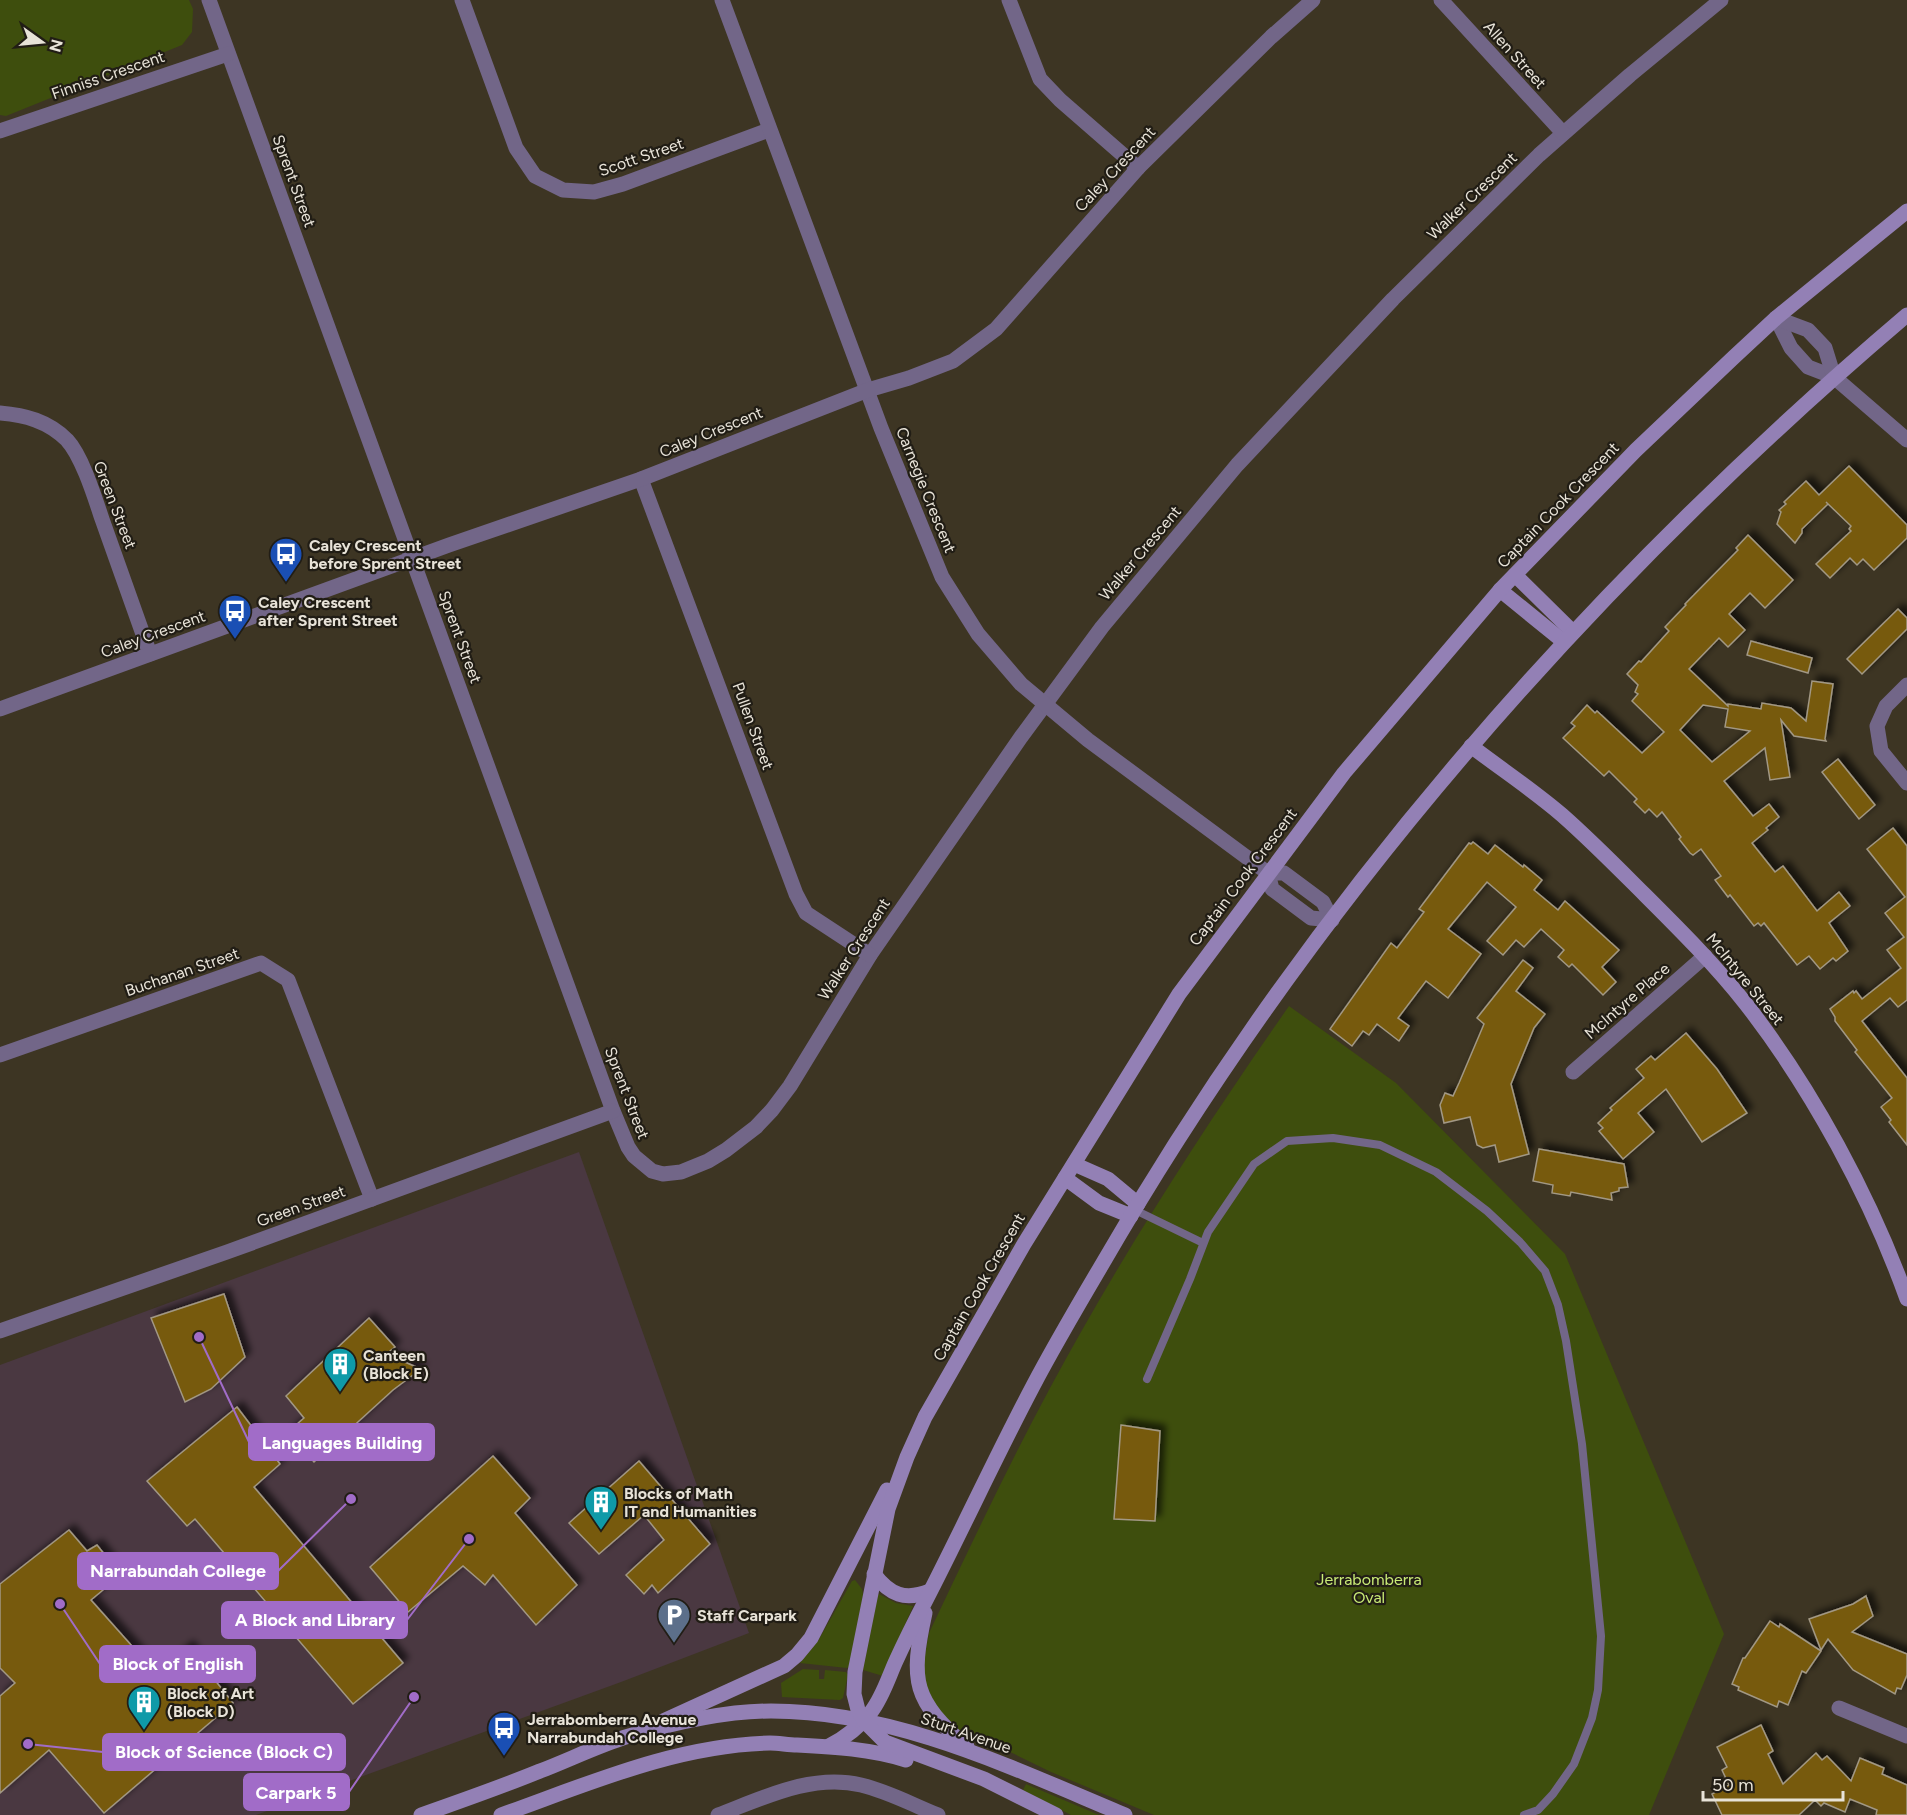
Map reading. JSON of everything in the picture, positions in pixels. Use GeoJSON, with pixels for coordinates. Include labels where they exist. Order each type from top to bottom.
{"type":"FeatureCollection","features":[{"type":"Feature","properties":{"kind":"main road","name":"Captain Cook Crescent"},"geometry":{"type":"LineString","coordinates":[[1054,1815],[976,1775],[888,1744],[864,1720],[854,1699],[874,1574],[888,1509],[925,1417],[1024,1244],[1179,994],[1344,773],[1500,590],[1636,450],[1776,318],[1907,211]]}},
{"type":"Feature","properties":{"kind":"main road"},"geometry":{"type":"LineString","coordinates":[[829,1746],[864,1720],[876,1704],[1035,1383],[1134,1210],[1248,1031],[1398,835],[1472,746],[1569,637],[1700,502],[1834,377],[1907,315]]}},
{"type":"Feature","properties":{"kind":"main road"},"geometry":{"type":"LineString","coordinates":[[1515,575],[1569,637]]}},
{"type":"Feature","properties":{"kind":"main road"},"geometry":{"type":"LineString","coordinates":[[1500,590],[1569,637]]}},
{"type":"Feature","properties":{"kind":"main road","name":"McIntyre Street"},"geometry":{"type":"LineString","coordinates":[[1472,746],[1561,814],[1612,862],[1705,956],[1746,1005],[1813,1104],[1844,1159],[1875,1220],[1907,1299]]}},
{"type":"Feature","properties":{"kind":"main road"},"geometry":{"type":"LineString","coordinates":[[1074,1164],[1108,1179],[1134,1210]]}},
{"type":"Feature","properties":{"kind":"main road"},"geometry":{"type":"LineString","coordinates":[[1065,1178],[1099,1203],[1134,1210]]}},
{"type":"Feature","properties":{"kind":"main road"},"geometry":{"type":"LineString","coordinates":[[422,1815],[633,1735],[784,1666],[797,1655],[815,1630],[925,1417]]}},
{"type":"Feature","properties":{"kind":"main road"},"geometry":{"type":"LineString","coordinates":[[874,1574],[888,1590],[898,1596],[912,1597],[930,1592]]}},
{"type":"Feature","properties":{"kind":"main road"},"geometry":{"type":"LineString","coordinates":[[930,1592],[916,1655],[919,1686],[935,1717],[971,1751]]}},
{"type":"Feature","properties":{"kind":"main road","name":"Sturt Avenue"},"geometry":{"type":"LineString","coordinates":[[633,1735],[736,1713],[789,1712],[841,1716],[864,1720],[971,1751],[1125,1815]]}},
{"type":"Feature","properties":{"kind":"main road"},"geometry":{"type":"LineString","coordinates":[[501,1815],[633,1767],[735,1745],[772,1743],[829,1746],[910,1761],[966,1780],[1054,1815]]}},
{"type":"Feature","properties":{"kind":"street","name":"Sprent Street"},"geometry":{"type":"LineString","coordinates":[[208,0],[614,1112],[630,1152],[642,1165],[657,1173]]}},
{"type":"Feature","properties":{"kind":"street","name":"Scott Street"},"geometry":{"type":"LineString","coordinates":[[462,0],[516,148],[535,176],[563,190],[594,192],[623,184],[769,130]]}},
{"type":"Feature","properties":{"kind":"street","name":"Carnegie Crescent"},"geometry":{"type":"LineString","coordinates":[[722,0],[881,428],[942,577],[978,634],[1021,684],[1088,740],[1268,873],[1284,873],[1323,902],[1332,920]]}},
{"type":"Feature","properties":{"kind":"street"},"geometry":{"type":"LineString","coordinates":[[1009,0],[1040,79],[1060,100],[1138,168]]}},
{"type":"Feature","properties":{"kind":"street","name":"Caley Crescent"},"geometry":{"type":"LineString","coordinates":[[0,709],[412,559],[641,479],[868,390],[953,362],[996,329],[1138,168],[1271,37],[1313,0]]}},
{"type":"Feature","properties":{"kind":"street","name":"Allen Street"},"geometry":{"type":"LineString","coordinates":[[1441,0],[1563,133]]}},
{"type":"Feature","properties":{"kind":"street","name":"Walker Crescent"},"geometry":{"type":"LineString","coordinates":[[657,1173],[681,1172],[708,1161],[735,1144],[765,1118],[790,1086],[870,955],[1014,746],[1102,627],[1237,465],[1393,299],[1563,133],[1721,0]]}},
{"type":"Feature","properties":{"kind":"street","name":"Finniss Crescent"},"geometry":{"type":"LineString","coordinates":[[0,131],[228,54]]}},
{"type":"Feature","properties":{"kind":"street"},"geometry":{"type":"LineString","coordinates":[[1776,318],[1808,330],[1825,348],[1834,377]]}},
{"type":"Feature","properties":{"kind":"street"},"geometry":{"type":"LineString","coordinates":[[1776,318],[1791,348],[1808,367],[1834,377],[1907,440]]}},
{"type":"Feature","properties":{"kind":"street","name":"Green Street"},"geometry":{"type":"LineString","coordinates":[[0,413],[17,414],[38,420],[58,432],[68,442],[88,478],[150,654]]}},
{"type":"Feature","properties":{"kind":"street","name":"Pullen Street"},"geometry":{"type":"LineString","coordinates":[[641,479],[796,894],[806,913],[870,955]]}},
{"type":"Feature","properties":{"kind":"street"},"geometry":{"type":"LineString","coordinates":[[1907,685],[1886,706],[1877,726],[1881,751],[1907,783]]}},
{"type":"Feature","properties":{"kind":"street","name":"McIntyre Place"},"geometry":{"type":"LineString","coordinates":[[1573,1072],[1705,956]]}},
{"type":"Feature","properties":{"kind":"street","name":"Buchanan Street"},"geometry":{"type":"LineString","coordinates":[[0,1055],[261,963],[288,980],[372,1199]]}},
{"type":"Feature","properties":{"kind":"street","name":"Green Street"},"geometry":{"type":"LineString","coordinates":[[0,1331],[227,1252],[614,1112]]}},
{"type":"Feature","properties":{"kind":"street"},"geometry":{"type":"LineString","coordinates":[[1839,1708],[1907,1736]]}},
{"type":"Feature","properties":{"kind":"street"},"geometry":{"type":"LineString","coordinates":[[718,1815],[799,1786],[822,1782],[859,1784],[938,1815]]}},
{"type":"Feature","properties":{"kind":"lane"},"geometry":{"type":"LineString","coordinates":[[1147,1379],[1208,1232],[1254,1164],[1287,1141],[1333,1138],[1380,1146],[1436,1172],[1512,1234],[1545,1271],[1558,1305],[1566,1341],[1582,1444],[1601,1636],[1598,1690],[1592,1718],[1574,1764],[1553,1794],[1538,1810],[1524,1815]]}},
{"type":"Feature","properties":{"kind":"lane"},"geometry":{"type":"LineString","coordinates":[[1134,1210],[1203,1243]]}},
{"type":"Feature","properties":{"kind":"shaded area"},"geometry":{"type":"Polygon","coordinates":[[[579,1152],[749,1633],[256,1815],[0,1815],[0,1365],[579,1152]]]}},
{"type":"Feature","properties":{"kind":"green space"},"geometry":{"type":"Polygon","coordinates":[[[0,0],[189,0],[193,9],[192,32],[182,45],[6,116],[0,115],[0,0]]]}},
{"type":"Feature","properties":{"kind":"green space","name":"Jerrabomberra Oval"},"geometry":{"type":"Polygon","coordinates":[[[1289,1006],[1396,1083],[1565,1254],[1724,1634],[1649,1815],[1154,1815],[960,1731],[935,1705],[926,1687],[923,1666],[929,1633],[1003,1479],[1050,1388],[1105,1290],[1164,1194],[1225,1099],[1289,1006]]]}},
{"type":"Feature","properties":{"kind":"green space"},"geometry":{"type":"Polygon","coordinates":[[[855,1580],[862,1589],[863,1595],[849,1667],[800,1663],[818,1641],[852,1581],[855,1580]]]}},
{"type":"Feature","properties":{"kind":"green space"},"geometry":{"type":"Polygon","coordinates":[[[879,1594],[896,1603],[913,1606],[883,1676],[863,1670],[879,1594]]]}},
{"type":"Feature","properties":{"kind":"green space"},"geometry":{"type":"Polygon","coordinates":[[[803,1669],[819,1670],[819,1679],[824,1679],[825,1670],[846,1672],[848,1675],[843,1698],[840,1700],[782,1697],[781,1683],[803,1669]]]}},
{"type":"Feature","properties":{"kind":"green space"},"geometry":{"type":"Polygon","coordinates":[[[1026,1784],[1099,1815],[1071,1815],[1023,1790],[1026,1784]]]}},
{"type":"Feature","properties":{"kind":"building"},"geometry":{"type":"Polygon","coordinates":[[[1849,466],[1907,525],[1907,538],[1874,570],[1863,559],[1857,565],[1850,558],[1830,578],[1816,564],[1851,531],[1849,529],[1851,526],[1826,502],[1828,504],[1802,529],[1795,543],[1777,524],[1781,512],[1779,510],[1806,481],[1819,495],[1849,466]]]}},
{"type":"Feature","properties":{"kind":"building"},"geometry":{"type":"Polygon","coordinates":[[[1748,535],[1793,580],[1765,608],[1750,593],[1729,614],[1745,630],[1728,647],[1719,638],[1689,669],[1728,706],[1728,704],[1761,709],[1762,703],[1791,708],[1806,721],[1812,681],[1833,684],[1826,741],[1794,736],[1781,720],[1790,777],[1770,780],[1765,748],[1724,781],[1753,816],[1769,804],[1779,817],[1752,843],[1775,872],[1783,866],[1817,911],[1839,892],[1850,906],[1829,923],[1848,951],[1836,961],[1833,958],[1820,969],[1809,956],[1797,965],[1764,923],[1761,926],[1758,923],[1754,926],[1730,895],[1728,897],[1715,880],[1721,876],[1701,849],[1693,855],[1690,853],[1662,812],[1657,817],[1649,809],[1645,813],[1634,802],[1637,799],[1609,771],[1604,776],[1563,738],[1575,726],[1571,723],[1587,705],[1595,713],[1597,711],[1642,753],[1664,732],[1632,701],[1638,694],[1635,692],[1638,685],[1627,674],[1669,631],[1665,627],[1738,550],[1736,548],[1748,535]],[[1703,705],[1680,730],[1712,762],[1750,731],[1725,727],[1728,709],[1703,705]]]}},
{"type":"Feature","properties":{"kind":"building"},"geometry":{"type":"Polygon","coordinates":[[[1898,609],[1907,618],[1907,629],[1862,674],[1847,659],[1898,609]]]}},
{"type":"Feature","properties":{"kind":"building"},"geometry":{"type":"Polygon","coordinates":[[[1751,641],[1812,658],[1808,673],[1747,655],[1751,641]]]}},
{"type":"Feature","properties":{"kind":"building"},"geometry":{"type":"Polygon","coordinates":[[[1838,759],[1875,805],[1859,819],[1822,772],[1838,759]]]}},
{"type":"Feature","properties":{"kind":"building"},"geometry":{"type":"Polygon","coordinates":[[[1893,828],[1907,846],[1907,1000],[1898,1007],[1890,998],[1862,1021],[1907,1078],[1907,1145],[1889,1122],[1891,1120],[1881,1107],[1892,1098],[1855,1052],[1857,1050],[1835,1021],[1830,1009],[1853,991],[1854,993],[1856,991],[1862,999],[1901,968],[1887,950],[1904,937],[1885,913],[1905,897],[1867,849],[1893,828]]]}},
{"type":"Feature","properties":{"kind":"building"},"geometry":{"type":"Polygon","coordinates":[[[1473,842],[1488,854],[1495,845],[1523,867],[1524,865],[1542,880],[1534,890],[1558,910],[1565,901],[1619,950],[1602,967],[1616,982],[1603,995],[1572,964],[1569,967],[1558,957],[1564,950],[1541,929],[1524,947],[1516,940],[1503,955],[1487,941],[1516,907],[1487,882],[1448,929],[1481,954],[1448,998],[1426,981],[1398,1018],[1409,1026],[1399,1041],[1377,1024],[1369,1035],[1363,1031],[1352,1046],[1330,1029],[1391,943],[1397,948],[1424,912],[1419,909],[1469,843],[1473,842]]]}},
{"type":"Feature","properties":{"kind":"building"},"geometry":{"type":"Polygon","coordinates":[[[1523,960],[1533,968],[1516,991],[1545,1014],[1534,1028],[1511,1084],[1529,1154],[1499,1162],[1495,1145],[1483,1148],[1477,1145],[1470,1117],[1444,1123],[1440,1105],[1445,1093],[1453,1096],[1459,1083],[1484,1024],[1477,1018],[1523,960]]]}},
{"type":"Feature","properties":{"kind":"building"},"geometry":{"type":"Polygon","coordinates":[[[1686,1033],[1717,1069],[1747,1113],[1702,1142],[1666,1089],[1638,1113],[1654,1132],[1623,1159],[1599,1131],[1603,1128],[1598,1123],[1612,1110],[1610,1108],[1644,1078],[1636,1069],[1651,1056],[1655,1060],[1686,1033]]]}},
{"type":"Feature","properties":{"kind":"building"},"geometry":{"type":"Polygon","coordinates":[[[1539,1149],[1624,1164],[1628,1187],[1619,1188],[1619,1191],[1611,1193],[1612,1200],[1571,1192],[1570,1196],[1552,1193],[1553,1185],[1533,1181],[1539,1149]]]}},
{"type":"Feature","properties":{"kind":"building"},"geometry":{"type":"Polygon","coordinates":[[[224,1294],[245,1357],[211,1389],[185,1402],[151,1318],[224,1294]]]}},
{"type":"Feature","properties":{"kind":"building","name":"Canteen (Block E)"},"geometry":{"type":"Polygon","coordinates":[[[369,1318],[395,1347],[386,1354],[421,1369],[393,1390],[314,1462],[288,1432],[304,1418],[286,1396],[369,1318]]]}},
{"type":"Feature","properties":{"kind":"building"},"geometry":{"type":"Polygon","coordinates":[[[237,1407],[280,1464],[254,1487],[403,1663],[353,1704],[195,1519],[187,1526],[147,1481],[237,1407]]]}},
{"type":"Feature","properties":{"kind":"building"},"geometry":{"type":"Polygon","coordinates":[[[1121,1425],[1160,1431],[1155,1521],[1114,1519],[1121,1425]]]}},
{"type":"Feature","properties":{"kind":"building"},"geometry":{"type":"Polygon","coordinates":[[[493,1456],[530,1498],[515,1513],[577,1585],[536,1625],[493,1575],[485,1585],[463,1566],[408,1612],[370,1567],[493,1456]]]}},
{"type":"Feature","properties":{"kind":"building","name":"Blocks of Math IT and Humanities"},"geometry":{"type":"Polygon","coordinates":[[[639,1461],[710,1544],[658,1593],[652,1585],[644,1594],[626,1575],[664,1540],[644,1515],[599,1554],[569,1523],[639,1461]]]}},
{"type":"Feature","properties":{"kind":"building"},"geometry":{"type":"Polygon","coordinates":[[[69,1530],[87,1551],[97,1545],[121,1575],[91,1600],[156,1673],[188,1646],[233,1703],[104,1813],[49,1750],[0,1793],[0,1696],[15,1683],[0,1668],[0,1584],[69,1530]]]}},
{"type":"Feature","properties":{"kind":"building"},"geometry":{"type":"Polygon","coordinates":[[[1866,1596],[1873,1616],[1852,1632],[1907,1654],[1907,1675],[1901,1689],[1897,1688],[1895,1694],[1853,1670],[1828,1639],[1821,1650],[1809,1619],[1853,1604],[1866,1596]]]}},
{"type":"Feature","properties":{"kind":"building"},"geometry":{"type":"Polygon","coordinates":[[[1770,1621],[1779,1627],[1780,1624],[1821,1651],[1806,1673],[1802,1671],[1788,1705],[1779,1701],[1777,1707],[1738,1690],[1739,1687],[1732,1684],[1743,1658],[1770,1621]]]}},
{"type":"Feature","properties":{"kind":"building"},"geometry":{"type":"Polygon","coordinates":[[[1761,1725],[1773,1751],[1768,1754],[1783,1784],[1816,1753],[1822,1760],[1827,1756],[1851,1781],[1860,1758],[1884,1768],[1882,1774],[1907,1785],[1907,1815],[1876,1815],[1877,1810],[1850,1799],[1845,1812],[1824,1803],[1821,1806],[1815,1800],[1799,1815],[1722,1815],[1712,1794],[1729,1785],[1722,1770],[1727,1767],[1717,1747],[1761,1725]]]}},
{"type":"Feature","properties":{"kind":"place","name":"Caley Crescent before Sprent Street"},"geometry":{"type":"Point","coordinates":[286,583]}},
{"type":"Feature","properties":{"kind":"place","name":"Caley Crescent after Sprent Street"},"geometry":{"type":"Point","coordinates":[235,640]}},
{"type":"Feature","properties":{"kind":"place","name":"Languages Building"},"geometry":{"type":"Point","coordinates":[199,1337]}},
{"type":"Feature","properties":{"kind":"place","name":"Canteen (Block E)"},"geometry":{"type":"Point","coordinates":[340,1393]}},
{"type":"Feature","properties":{"kind":"place","name":"Narrabundah College"},"geometry":{"type":"Point","coordinates":[351,1499]}},
{"type":"Feature","properties":{"kind":"place","name":"Blocks of Math IT and Humanities"},"geometry":{"type":"Point","coordinates":[601,1531]}},
{"type":"Feature","properties":{"kind":"place","name":"A Block and Library"},"geometry":{"type":"Point","coordinates":[469,1539]}},
{"type":"Feature","properties":{"kind":"place","name":"Block of English"},"geometry":{"type":"Point","coordinates":[60,1604]}},
{"type":"Feature","properties":{"kind":"place","name":"Staff Carpark"},"geometry":{"type":"Point","coordinates":[674,1644]}},
{"type":"Feature","properties":{"kind":"place","name":"Carpark 5"},"geometry":{"type":"Point","coordinates":[414,1697]}},
{"type":"Feature","properties":{"kind":"place","name":"Block of Art (Block D)"},"geometry":{"type":"Point","coordinates":[144,1731]}},
{"type":"Feature","properties":{"kind":"place","name":"Block of Science (Block C)"},"geometry":{"type":"Point","coordinates":[28,1744]}},
{"type":"Feature","properties":{"kind":"place","name":"Jerrabomberra Avenue Narrabundah College"},"geometry":{"type":"Point","coordinates":[504,1757]}}]}
